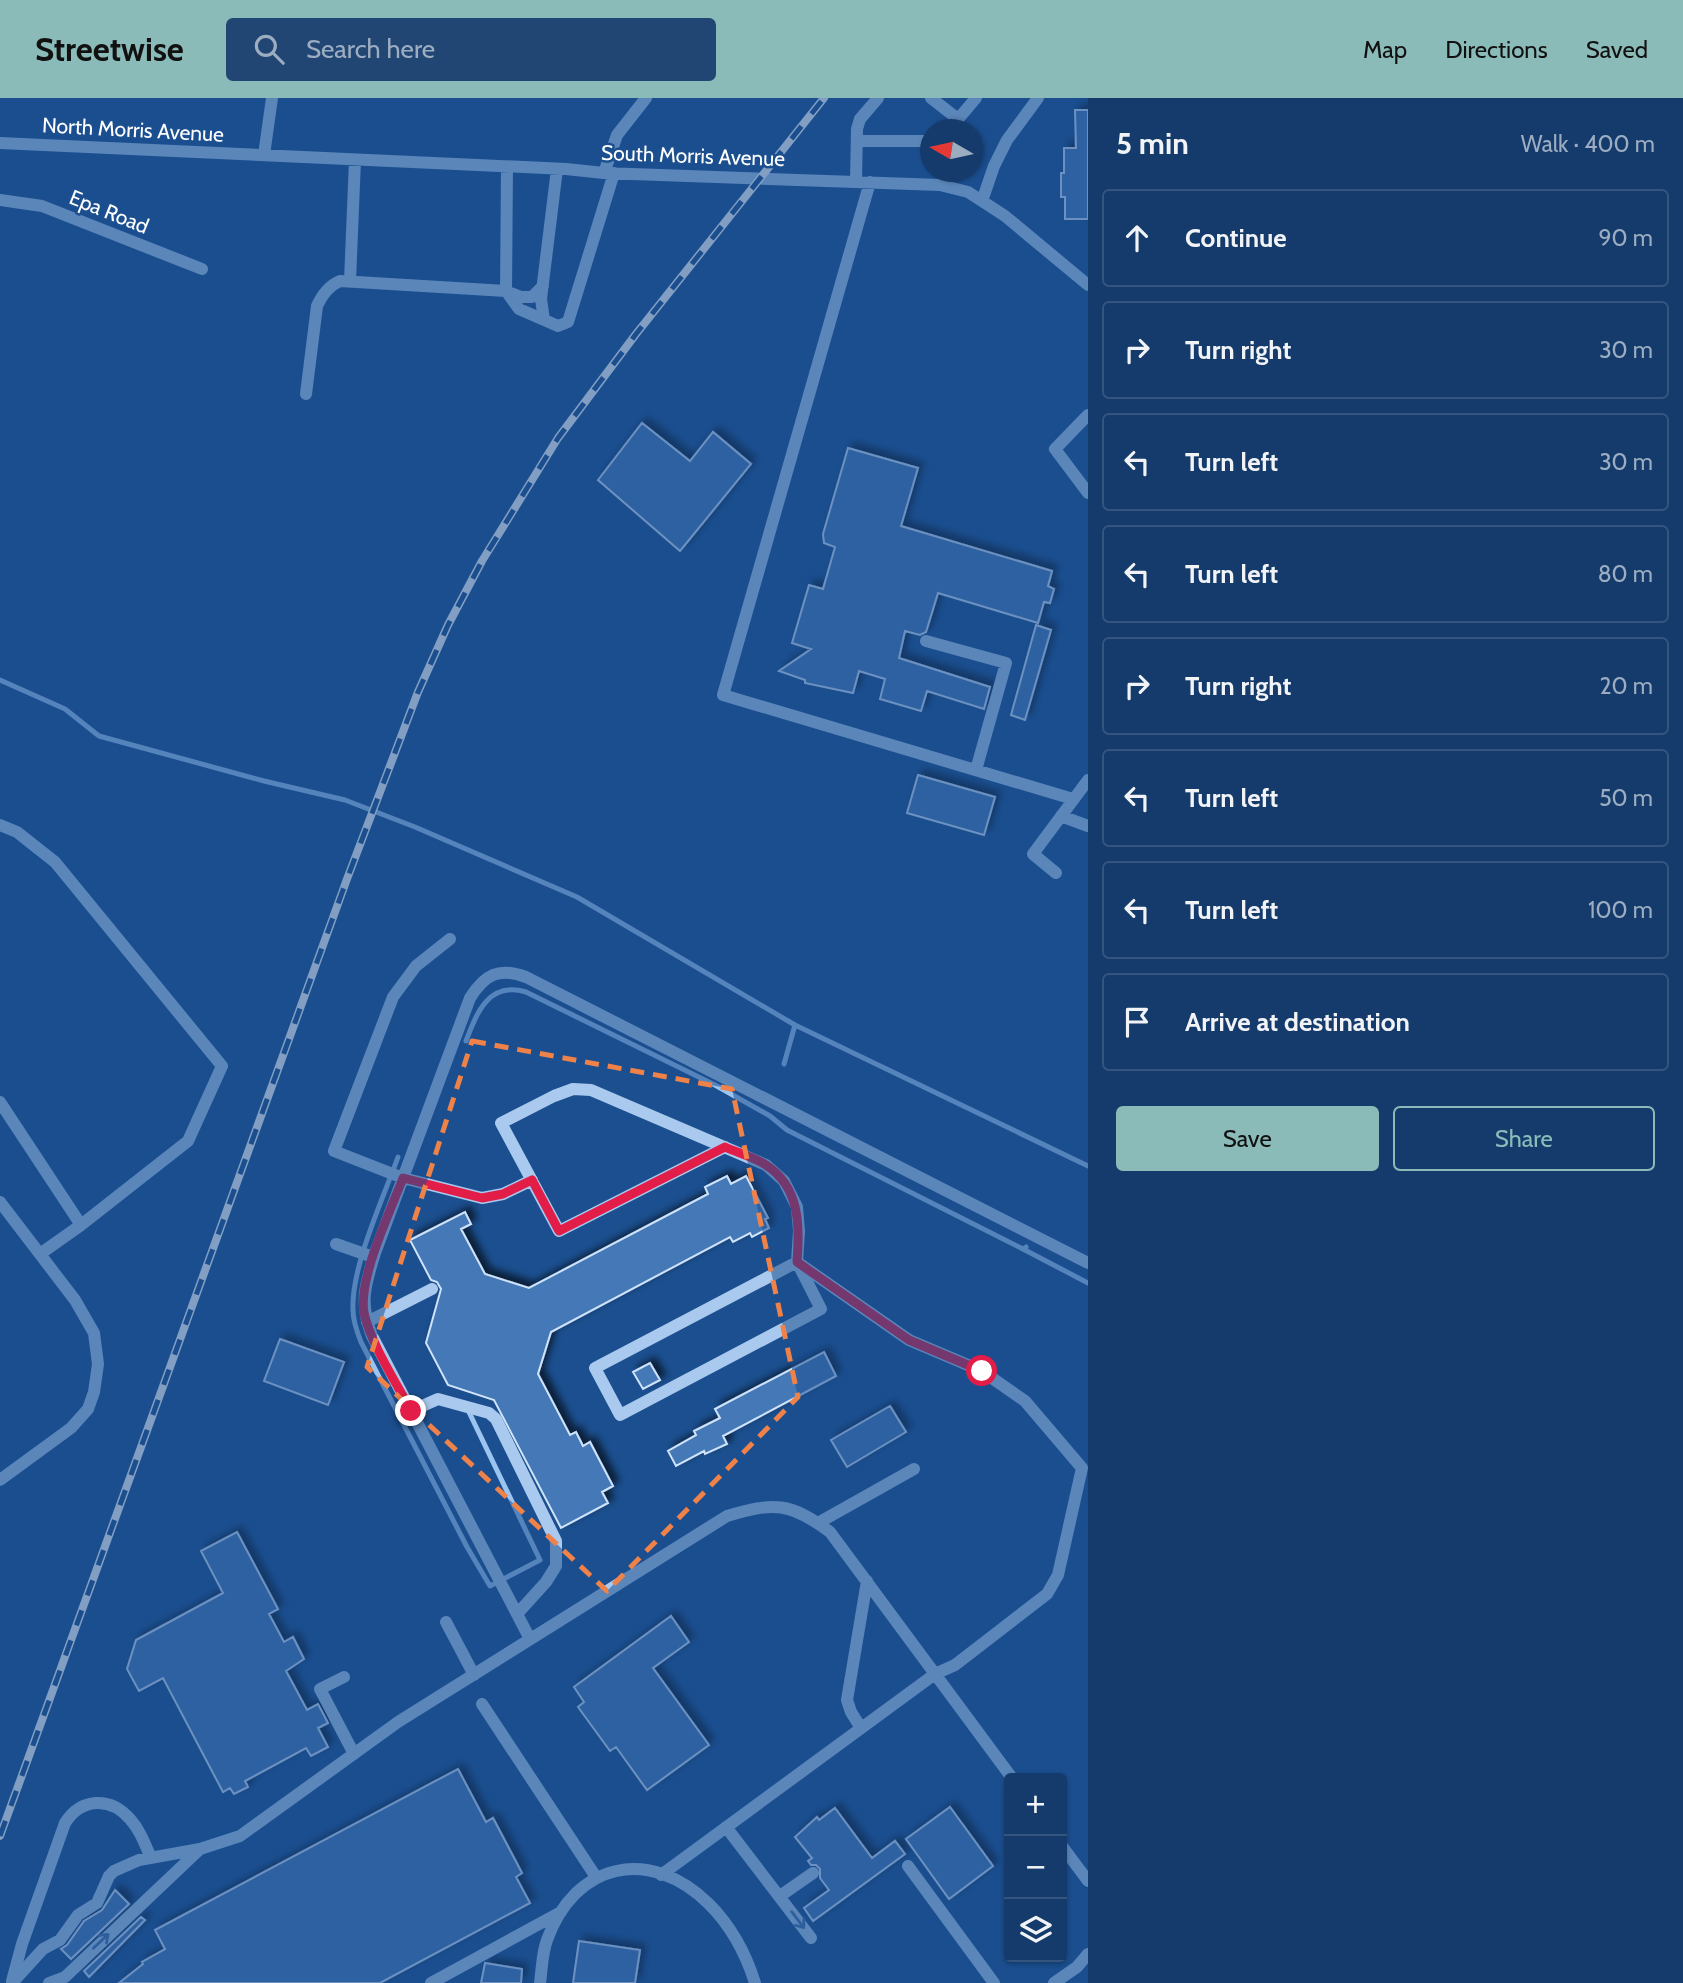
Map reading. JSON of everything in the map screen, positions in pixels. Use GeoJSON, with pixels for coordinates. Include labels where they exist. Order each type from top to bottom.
{"type":"FeatureCollection","features":[{"type":"Feature","properties":{"kind":"street"},"geometry":{"type":"LineString","coordinates":[[264,155],[272,98]]}},
{"type":"Feature","properties":{"kind":"street"},"geometry":{"type":"LineString","coordinates":[[508,167],[506,290],[519,309],[558,326],[568,322],[617,135],[646,98]]}},
{"type":"Feature","properties":{"kind":"street"},"geometry":{"type":"LineString","coordinates":[[856,181],[860,119],[877,98]]}},
{"type":"Feature","properties":{"kind":"street"},"geometry":{"type":"LineString","coordinates":[[932,98],[950,119]]}},
{"type":"Feature","properties":{"kind":"street"},"geometry":{"type":"LineString","coordinates":[[958,119],[976,98]]}},
{"type":"Feature","properties":{"kind":"street"},"geometry":{"type":"LineString","coordinates":[[982,201],[994,166],[1007,140],[1038,98]]}},
{"type":"Feature","properties":{"kind":"street"},"geometry":{"type":"LineString","coordinates":[[857,141],[920,141]]}},
{"type":"Feature","properties":{"kind":"street","name":"North Morris Avenue"},"geometry":{"type":"LineString","coordinates":[[0,143],[264,155]]}},
{"type":"Feature","properties":{"kind":"street","name":"South Morris Avenue"},"geometry":{"type":"LineString","coordinates":[[264,155],[609,173],[940,185],[968,192],[1005,216],[1088,285]]}},
{"type":"Feature","properties":{"kind":"street"},"geometry":{"type":"LineString","coordinates":[[349,281],[355,160]]}},
{"type":"Feature","properties":{"kind":"street"},"geometry":{"type":"LineString","coordinates":[[544,320],[541,307],[557,169]]}},
{"type":"Feature","properties":{"kind":"street"},"geometry":{"type":"LineString","coordinates":[[870,182],[723,695],[1073,799]]}},
{"type":"Feature","properties":{"kind":"street","name":"Epa Road"},"geometry":{"type":"LineString","coordinates":[[0,200],[42,206],[202,269]]}},
{"type":"Feature","properties":{"kind":"street"},"geometry":{"type":"LineString","coordinates":[[306,394],[317,306],[332,284],[349,281],[506,290],[521,297],[532,297],[543,286]]}},
{"type":"Feature","properties":{"kind":"street"},"geometry":{"type":"LineString","coordinates":[[1088,415],[1055,449],[1088,493]]}},
{"type":"Feature","properties":{"kind":"street"},"geometry":{"type":"LineString","coordinates":[[926,641],[1006,663],[976,770]]}},
{"type":"Feature","properties":{"kind":"street"},"geometry":{"type":"LineString","coordinates":[[1056,873],[1033,854],[1088,780]]}},
{"type":"Feature","properties":{"kind":"street"},"geometry":{"type":"LineString","coordinates":[[1061,816],[1088,826]]}},
{"type":"Feature","properties":{"kind":"street"},"geometry":{"type":"LineString","coordinates":[[0,825],[17,832],[55,862],[222,1066],[188,1140],[40,1254]]}},
{"type":"Feature","properties":{"kind":"street"},"geometry":{"type":"LineString","coordinates":[[450,939],[416,966],[393,997],[334,1151],[403,1178],[482,1198],[503,1194],[532,1180]]}},
{"type":"Feature","properties":{"kind":"street"},"geometry":{"type":"LineString","coordinates":[[530,1639],[411,1411],[363,1311],[364,1293],[373,1257],[470,998],[486,977],[496,973],[516,973],[1088,1263]]}},
{"type":"Feature","properties":{"kind":"street"},"geometry":{"type":"LineString","coordinates":[[725,1147],[559,1231],[501,1123],[573,1089],[591,1090],[725,1147],[766,1165],[784,1181],[797,1207],[797,1262],[821,1310],[620,1415],[596,1368],[797,1262]]}},
{"type":"Feature","properties":{"kind":"street"},"geometry":{"type":"LineString","coordinates":[[0,1102],[81,1225]]}},
{"type":"Feature","properties":{"kind":"street"},"geometry":{"type":"LineString","coordinates":[[0,1202],[75,1300],[94,1333],[98,1364],[94,1392],[88,1409],[71,1428],[0,1480]]}},
{"type":"Feature","properties":{"kind":"street"},"geometry":{"type":"LineString","coordinates":[[336,1244],[373,1257]]}},
{"type":"Feature","properties":{"kind":"street"},"geometry":{"type":"LineString","coordinates":[[662,1875],[935,1674],[955,1665],[1047,1594],[1058,1575],[1086,1468],[1025,1401],[982,1371],[909,1340],[797,1262]]}},
{"type":"Feature","properties":{"kind":"street"},"geometry":{"type":"LineString","coordinates":[[367,1322],[432,1289]]}},
{"type":"Feature","properties":{"kind":"street"},"geometry":{"type":"LineString","coordinates":[[411,1411],[438,1399],[489,1413],[496,1419],[556,1541],[556,1566],[546,1582],[517,1615]]}},
{"type":"Feature","properties":{"kind":"street"},"geometry":{"type":"LineString","coordinates":[[818,1523],[914,1469]]}},
{"type":"Feature","properties":{"kind":"street"},"geometry":{"type":"LineString","coordinates":[[12,1983],[43,1949],[60,1940],[78,1915],[97,1903],[114,1871],[127,1864],[200,1849],[240,1836],[398,1722],[727,1516],[756,1507],[772,1506],[804,1513],[830,1532],[1008,1773]]}},
{"type":"Feature","properties":{"kind":"street"},"geometry":{"type":"LineString","coordinates":[[862,1728],[851,1712],[847,1700],[867,1581]]}},
{"type":"Feature","properties":{"kind":"street"},"geometry":{"type":"LineString","coordinates":[[446,1622],[474,1675]]}},
{"type":"Feature","properties":{"kind":"street"},"geometry":{"type":"LineString","coordinates":[[344,1677],[320,1689],[354,1754]]}},
{"type":"Feature","properties":{"kind":"street"},"geometry":{"type":"LineString","coordinates":[[482,1704],[597,1877]]}},
{"type":"Feature","properties":{"kind":"street"},"geometry":{"type":"LineString","coordinates":[[12,1983],[22,1944],[65,1823],[72,1812],[82,1805],[92,1803],[107,1804],[121,1810],[140,1832],[151,1858]]}},
{"type":"Feature","properties":{"kind":"street"},"geometry":{"type":"LineString","coordinates":[[726,1827],[811,1938]]}},
{"type":"Feature","properties":{"kind":"street"},"geometry":{"type":"LineString","coordinates":[[49,1983],[65,1977],[200,1849]]}},
{"type":"Feature","properties":{"kind":"street"},"geometry":{"type":"LineString","coordinates":[[1067,1853],[1088,1881]]}},
{"type":"Feature","properties":{"kind":"street"},"geometry":{"type":"LineString","coordinates":[[908,1866],[994,1983]]}},
{"type":"Feature","properties":{"kind":"street"},"geometry":{"type":"LineString","coordinates":[[540,1983],[546,1943],[562,1912],[582,1888],[597,1877],[615,1870],[636,1870],[662,1875],[691,1889],[709,1905],[742,1949],[755,1983]]}},
{"type":"Feature","properties":{"kind":"street"},"geometry":{"type":"LineString","coordinates":[[779,1896],[813,1873]]}},
{"type":"Feature","properties":{"kind":"street"},"geometry":{"type":"LineString","coordinates":[[431,1983],[562,1912]]}},
{"type":"Feature","properties":{"kind":"street"},"geometry":{"type":"LineString","coordinates":[[1054,1983],[1077,1967],[1088,1954]]}},
{"type":"Feature","properties":{"kind":"street"},"geometry":{"type":"LineString","coordinates":[[459,1983],[462,1966]]}},
{"type":"Feature","properties":{"kind":"highlighted area"},"geometry":{"type":"Polygon","coordinates":[[[472,1041],[732,1089],[798,1397],[607,1591],[367,1367],[472,1041]]]}},
{"type":"Feature","properties":{"kind":"building"},"geometry":{"type":"Polygon","coordinates":[[[1075,110],[1088,110],[1088,219],[1065,219],[1065,197],[1061,197],[1064,148],[1076,148],[1075,110]]]}},
{"type":"Feature","properties":{"kind":"building"},"geometry":{"type":"Polygon","coordinates":[[[642,423],[690,461],[713,432],[751,464],[680,551],[598,480],[642,423]]]}},
{"type":"Feature","properties":{"kind":"building"},"geometry":{"type":"Polygon","coordinates":[[[848,448],[918,468],[901,526],[1052,571],[1048,586],[1054,589],[1050,603],[1044,602],[1038,623],[938,593],[926,632],[920,635],[905,631],[899,658],[990,687],[984,709],[927,691],[921,711],[880,699],[885,679],[859,671],[853,693],[805,683],[805,680],[779,671],[811,649],[792,643],[809,585],[823,589],[835,547],[824,543],[823,534],[848,448]]]}},
{"type":"Feature","properties":{"kind":"building"},"geometry":{"type":"Polygon","coordinates":[[[1036,625],[1051,630],[1025,720],[1011,715],[1036,625]]]}},
{"type":"Feature","properties":{"kind":"building"},"geometry":{"type":"Polygon","coordinates":[[[918,775],[995,797],[984,835],[907,813],[918,775]]]}},
{"type":"Feature","properties":{"kind":"building"},"geometry":{"type":"Polygon","coordinates":[[[727,1176],[731,1184],[746,1176],[768,1218],[765,1219],[769,1228],[752,1237],[750,1233],[733,1242],[730,1237],[551,1332],[538,1374],[570,1435],[576,1432],[583,1446],[590,1442],[613,1486],[602,1492],[608,1503],[561,1528],[494,1400],[448,1385],[426,1343],[441,1289],[437,1282],[431,1280],[410,1240],[465,1212],[471,1224],[461,1229],[485,1274],[529,1288],[708,1194],[705,1187],[727,1176]]]}},
{"type":"Feature","properties":{"kind":"building"},"geometry":{"type":"Polygon","coordinates":[[[280,1339],[344,1362],[328,1405],[264,1381],[280,1339]]]}},
{"type":"Feature","properties":{"kind":"building"},"geometry":{"type":"Polygon","coordinates":[[[824,1352],[836,1376],[723,1436],[727,1444],[705,1454],[704,1451],[676,1466],[668,1451],[696,1435],[694,1431],[720,1418],[715,1409],[824,1352]]]}},
{"type":"Feature","properties":{"kind":"building"},"geometry":{"type":"Polygon","coordinates":[[[650,1363],[660,1380],[643,1389],[633,1372],[650,1363]]]}},
{"type":"Feature","properties":{"kind":"building"},"geometry":{"type":"Polygon","coordinates":[[[890,1406],[906,1432],[847,1467],[831,1440],[890,1406]]]}},
{"type":"Feature","properties":{"kind":"building"},"geometry":{"type":"Polygon","coordinates":[[[237,1532],[278,1609],[269,1614],[284,1642],[293,1637],[304,1659],[286,1671],[307,1710],[318,1704],[328,1723],[318,1728],[328,1747],[311,1756],[306,1748],[245,1781],[248,1787],[234,1794],[230,1788],[223,1792],[163,1678],[139,1691],[127,1669],[136,1640],[223,1593],[201,1551],[237,1532]]]}},
{"type":"Feature","properties":{"kind":"building"},"geometry":{"type":"Polygon","coordinates":[[[671,1616],[689,1642],[653,1668],[709,1745],[647,1790],[616,1747],[610,1751],[578,1707],[584,1702],[574,1687],[671,1616]]]}},
{"type":"Feature","properties":{"kind":"building"},"geometry":{"type":"Polygon","coordinates":[[[458,1769],[486,1822],[493,1818],[522,1873],[516,1877],[530,1903],[380,1983],[119,1983],[143,1964],[142,1962],[165,1949],[155,1930],[458,1769]]]}},
{"type":"Feature","properties":{"kind":"building"},"geometry":{"type":"Polygon","coordinates":[[[950,1807],[993,1866],[949,1899],[906,1839],[950,1807]]]}},
{"type":"Feature","properties":{"kind":"building"},"geometry":{"type":"Polygon","coordinates":[[[835,1808],[872,1858],[895,1841],[905,1854],[813,1921],[804,1908],[829,1890],[820,1878],[820,1869],[811,1865],[808,1861],[812,1858],[795,1837],[817,1817],[819,1820],[835,1808]]]}},
{"type":"Feature","properties":{"kind":"building"},"geometry":{"type":"Polygon","coordinates":[[[115,1890],[129,1904],[71,1959],[61,1949],[84,1921],[102,1910],[115,1890]]]}},
{"type":"Feature","properties":{"kind":"building"},"geometry":{"type":"Polygon","coordinates":[[[141,1917],[145,1920],[89,1977],[84,1971],[141,1917]]]}},
{"type":"Feature","properties":{"kind":"building"},"geometry":{"type":"Polygon","coordinates":[[[579,1941],[640,1950],[635,1983],[573,1983],[579,1941]]]}},
{"type":"Feature","properties":{"kind":"building"},"geometry":{"type":"Polygon","coordinates":[[[485,1963],[522,1969],[521,1983],[481,1983],[485,1963]]]}},
{"type":"Feature","properties":{"kind":"waterway"},"geometry":{"type":"LineString","coordinates":[[0,680],[65,709],[99,736],[345,800],[577,897],[795,1025],[1088,1166]]}},
{"type":"Feature","properties":{"kind":"waterway"},"geometry":{"type":"LineString","coordinates":[[466,1041],[480,1010],[494,995],[513,990],[526,992],[715,1085],[770,1116],[787,1130],[1023,1249]]}},
{"type":"Feature","properties":{"kind":"waterway"},"geometry":{"type":"LineString","coordinates":[[784,1064],[795,1025]]}},
{"type":"Feature","properties":{"kind":"waterway"},"geometry":{"type":"LineString","coordinates":[[398,1157],[362,1254],[354,1293],[354,1322],[361,1342],[467,1547],[490,1586],[540,1560],[468,1410]]}},
{"type":"Feature","properties":{"kind":"waterway"},"geometry":{"type":"LineString","coordinates":[[1026,1247],[1023,1249],[1088,1283]]}},
{"type":"Feature","properties":{"kind":"railway"},"geometry":{"type":"LineString","coordinates":[[0,1836],[347,879],[418,692],[448,625],[482,561],[558,438],[636,334],[824,98]]}},
{"type":"Feature","properties":{"kind":"route"},"geometry":{"type":"LineString","coordinates":[[411,1411],[372,1336],[363,1311],[368,1274],[403,1178],[482,1198],[503,1194],[532,1180],[559,1231],[725,1147],[766,1165],[784,1181],[797,1207],[797,1262],[909,1340],[982,1371]]}}]}
